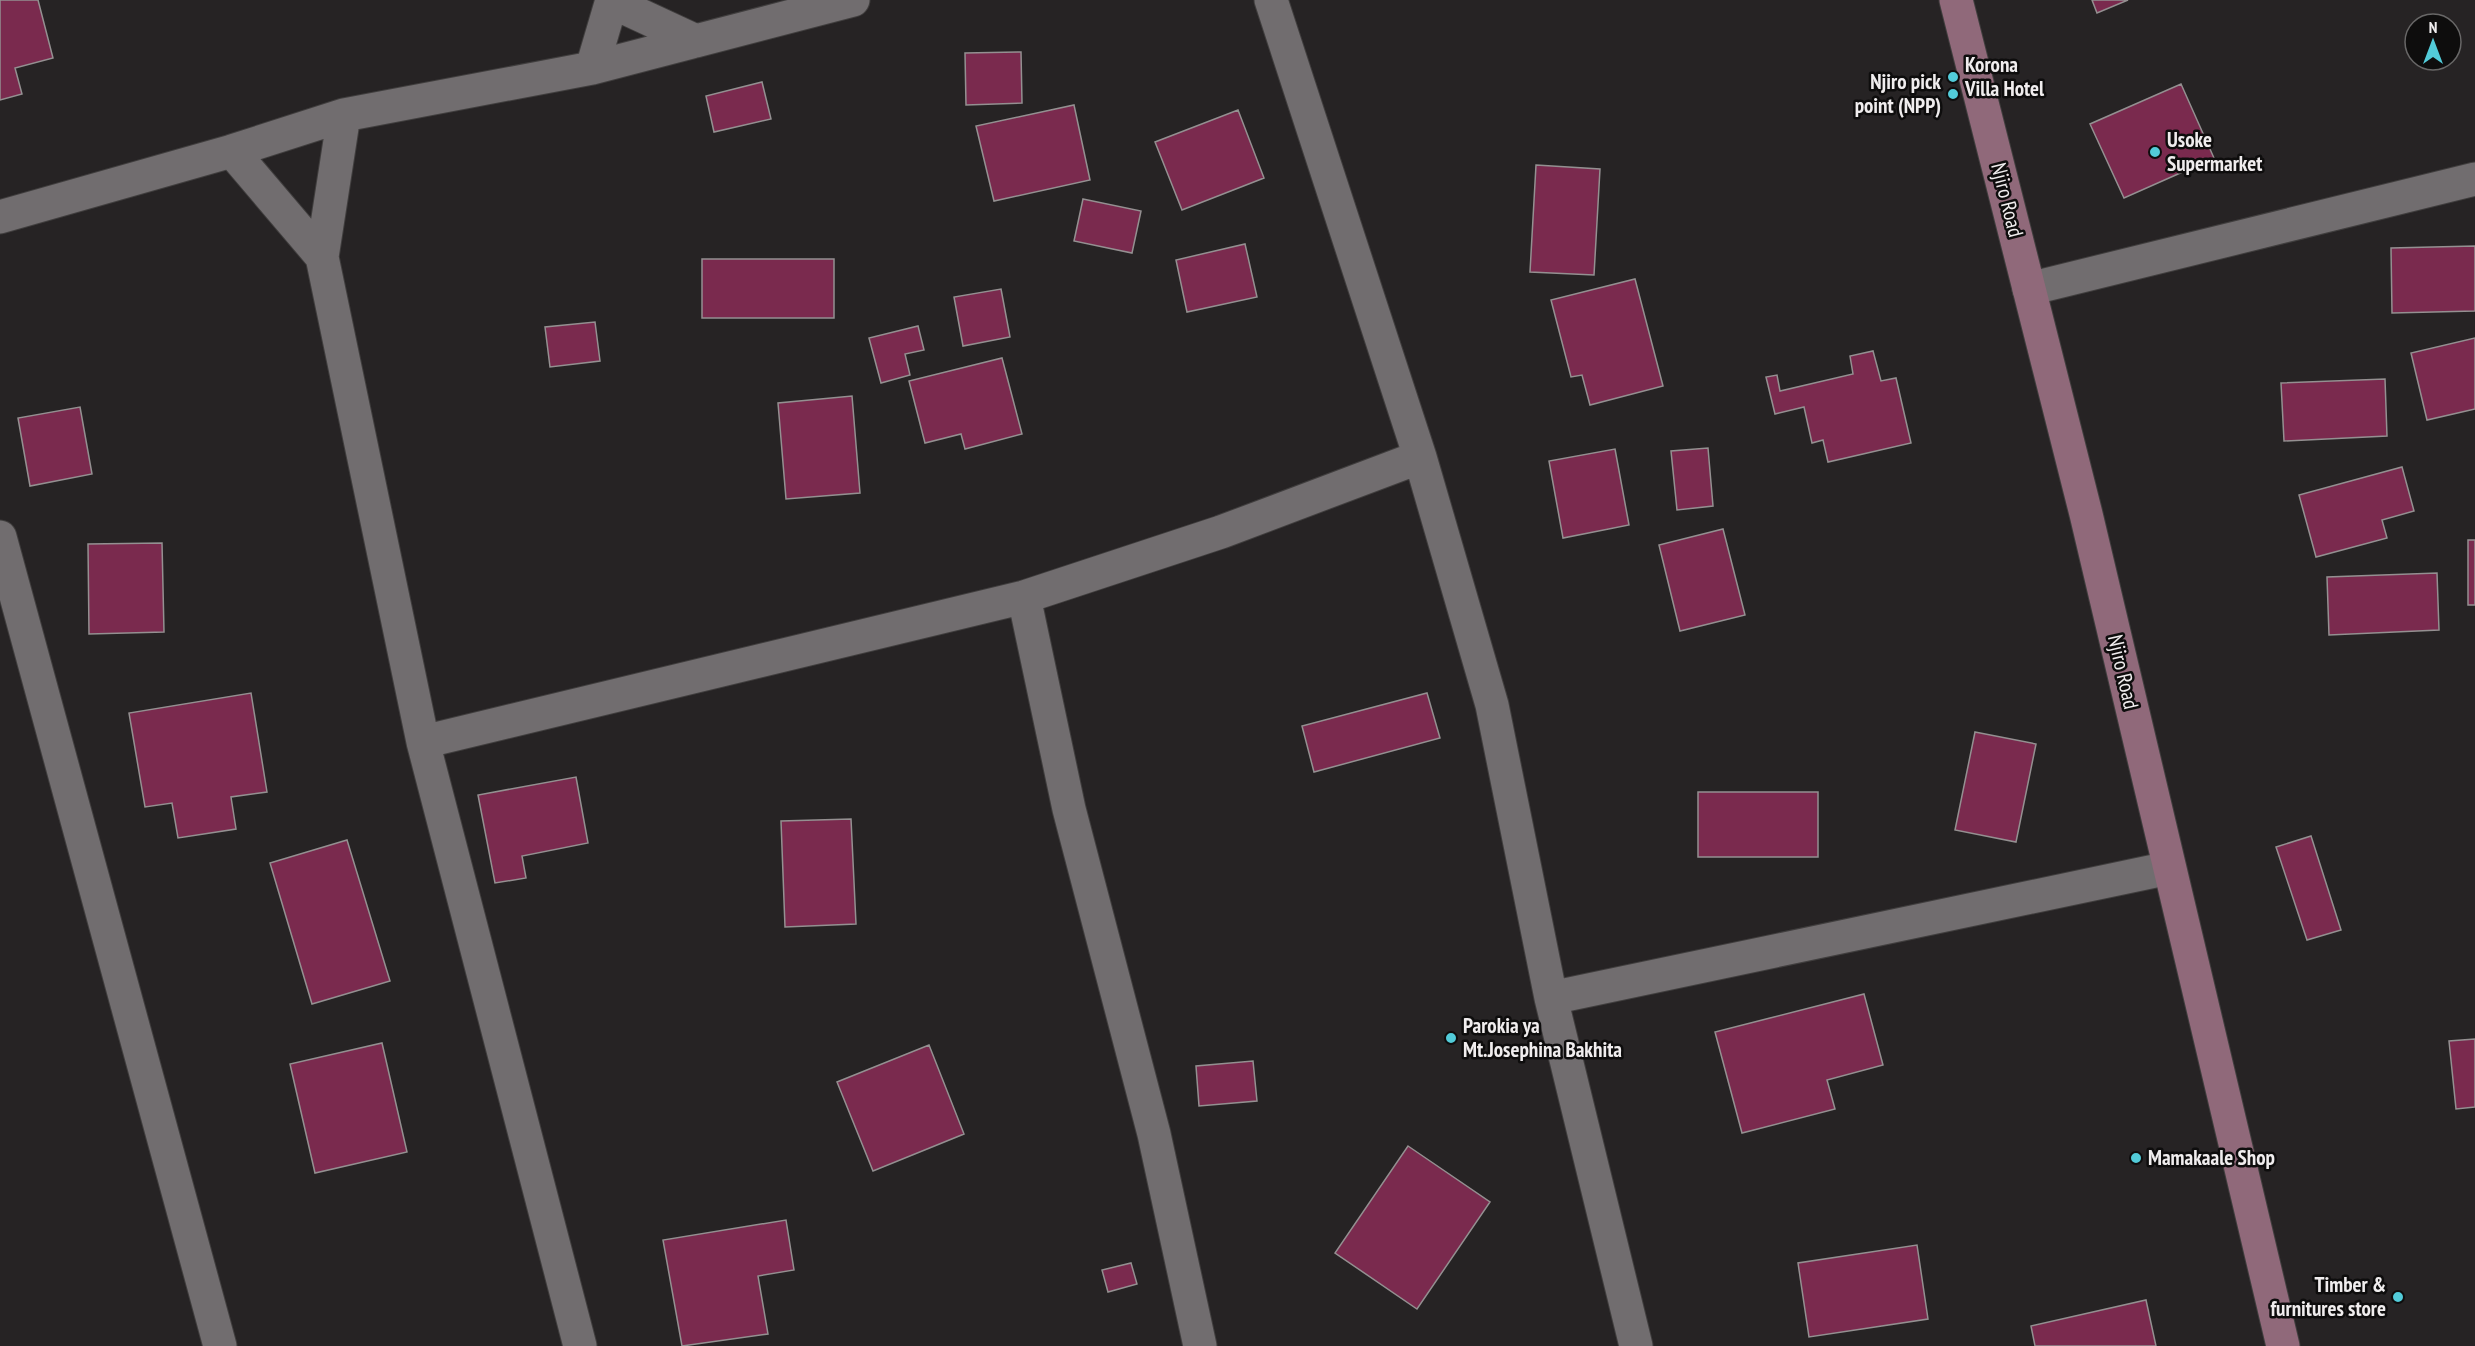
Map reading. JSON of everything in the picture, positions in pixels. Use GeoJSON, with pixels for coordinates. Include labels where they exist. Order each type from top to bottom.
{"type":"FeatureCollection","features":[{"type":"Feature","properties":{"kind":"street"},"geometry":{"type":"LineString","coordinates":[[0,217],[232,151],[344,115],[592,68],[853,0]]}},
{"type":"Feature","properties":{"kind":"street"},"geometry":{"type":"LineString","coordinates":[[1271,0],[1420,457],[1492,705],[1551,998],[1627,1344]]}},
{"type":"Feature","properties":{"kind":"street","name":"Njiro Road"},"geometry":{"type":"LineString","coordinates":[[1956,0],[2083,503],[2283,1346]]}},
{"type":"Feature","properties":{"kind":"street"},"geometry":{"type":"LineString","coordinates":[[592,68],[612,1],[696,41]]}},
{"type":"Feature","properties":{"kind":"street"},"geometry":{"type":"LineString","coordinates":[[344,115],[322,257],[423,742],[580,1346]]}},
{"type":"Feature","properties":{"kind":"street"},"geometry":{"type":"LineString","coordinates":[[232,151],[322,257]]}},
{"type":"Feature","properties":{"kind":"street"},"geometry":{"type":"LineString","coordinates":[[2029,290],[2475,179]]}},
{"type":"Feature","properties":{"kind":"street"},"geometry":{"type":"LineString","coordinates":[[423,742],[1024,597],[1221,532],[1420,457]]}},
{"type":"Feature","properties":{"kind":"street"},"geometry":{"type":"LineString","coordinates":[[0,537],[220,1346]]}},
{"type":"Feature","properties":{"kind":"street"},"geometry":{"type":"LineString","coordinates":[[1024,597],[1069,809],[1154,1134],[1200,1346]]}},
{"type":"Feature","properties":{"kind":"street"},"geometry":{"type":"LineString","coordinates":[[1551,998],[2169,868]]}},
{"type":"Feature","properties":{"kind":"building"},"geometry":{"type":"Polygon","coordinates":[[[0,0],[38,0],[53,58],[15,68],[22,94],[0,100],[0,0]]]}},
{"type":"Feature","properties":{"kind":"building"},"geometry":{"type":"Polygon","coordinates":[[[2092,0],[2128,0],[2097,13],[2092,0]]]}},
{"type":"Feature","properties":{"kind":"building"},"geometry":{"type":"Polygon","coordinates":[[[1021,52],[1022,103],[966,105],[965,53],[1021,52]]]}},
{"type":"Feature","properties":{"kind":"building"},"geometry":{"type":"Polygon","coordinates":[[[762,82],[771,119],[714,132],[706,96],[762,82]]]}},
{"type":"Feature","properties":{"kind":"building"},"geometry":{"type":"Polygon","coordinates":[[[2181,84],[2214,158],[2124,198],[2090,124],[2181,84]]]}},
{"type":"Feature","properties":{"kind":"building"},"geometry":{"type":"Polygon","coordinates":[[[1074,105],[1090,180],[994,201],[976,126],[1074,105]]]}},
{"type":"Feature","properties":{"kind":"building"},"geometry":{"type":"Polygon","coordinates":[[[1238,110],[1264,178],[1182,210],[1155,142],[1238,110]]]}},
{"type":"Feature","properties":{"kind":"building"},"geometry":{"type":"Polygon","coordinates":[[[1536,165],[1600,169],[1594,275],[1530,272],[1536,165]]]}},
{"type":"Feature","properties":{"kind":"building"},"geometry":{"type":"Polygon","coordinates":[[[1083,199],[1141,211],[1132,253],[1074,241],[1083,199]]]}},
{"type":"Feature","properties":{"kind":"building"},"geometry":{"type":"Polygon","coordinates":[[[1245,244],[1257,297],[1187,312],[1176,260],[1245,244]]]}},
{"type":"Feature","properties":{"kind":"building"},"geometry":{"type":"Polygon","coordinates":[[[2475,246],[2475,311],[2392,313],[2391,248],[2475,246]]]}},
{"type":"Feature","properties":{"kind":"building"},"geometry":{"type":"Polygon","coordinates":[[[702,259],[834,259],[834,318],[702,318],[702,259]]]}},
{"type":"Feature","properties":{"kind":"building"},"geometry":{"type":"Polygon","coordinates":[[[1635,279],[1663,386],[1590,405],[1582,375],[1571,377],[1551,300],[1635,279]]]}},
{"type":"Feature","properties":{"kind":"building"},"geometry":{"type":"Polygon","coordinates":[[[1001,289],[1010,337],[963,346],[954,297],[1001,289]]]}},
{"type":"Feature","properties":{"kind":"building"},"geometry":{"type":"Polygon","coordinates":[[[595,322],[600,361],[550,367],[545,327],[595,322]]]}},
{"type":"Feature","properties":{"kind":"building"},"geometry":{"type":"Polygon","coordinates":[[[918,326],[924,350],[905,354],[910,375],[881,383],[869,338],[918,326]]]}},
{"type":"Feature","properties":{"kind":"building"},"geometry":{"type":"Polygon","coordinates":[[[2475,338],[2475,409],[2427,420],[2411,353],[2475,338]]]}},
{"type":"Feature","properties":{"kind":"building"},"geometry":{"type":"Polygon","coordinates":[[[1873,351],[1881,381],[1896,378],[1911,443],[1828,462],[1823,440],[1812,443],[1804,407],[1775,414],[1766,377],[1777,375],[1780,391],[1853,374],[1850,356],[1873,351]]]}},
{"type":"Feature","properties":{"kind":"building"},"geometry":{"type":"Polygon","coordinates":[[[1002,358],[1022,434],[965,449],[961,434],[925,443],[909,381],[1002,358]]]}},
{"type":"Feature","properties":{"kind":"building"},"geometry":{"type":"Polygon","coordinates":[[[2385,379],[2387,436],[2284,441],[2281,383],[2385,379]]]}},
{"type":"Feature","properties":{"kind":"building"},"geometry":{"type":"Polygon","coordinates":[[[852,396],[860,493],[786,499],[778,403],[852,396]]]}},
{"type":"Feature","properties":{"kind":"building"},"geometry":{"type":"Polygon","coordinates":[[[80,407],[92,474],[30,486],[18,418],[80,407]]]}},
{"type":"Feature","properties":{"kind":"building"},"geometry":{"type":"Polygon","coordinates":[[[1708,448],[1713,506],[1677,510],[1671,451],[1708,448]]]}},
{"type":"Feature","properties":{"kind":"building"},"geometry":{"type":"Polygon","coordinates":[[[1615,449],[1629,525],[1563,538],[1549,461],[1615,449]]]}},
{"type":"Feature","properties":{"kind":"building"},"geometry":{"type":"Polygon","coordinates":[[[2402,467],[2414,511],[2382,520],[2387,538],[2316,557],[2299,495],[2402,467]]]}},
{"type":"Feature","properties":{"kind":"building"},"geometry":{"type":"Polygon","coordinates":[[[1723,529],[1745,615],[1680,631],[1659,545],[1723,529]]]}},
{"type":"Feature","properties":{"kind":"building"},"geometry":{"type":"Polygon","coordinates":[[[2468,540],[2475,540],[2475,605],[2468,605],[2468,540]]]}},
{"type":"Feature","properties":{"kind":"building"},"geometry":{"type":"Polygon","coordinates":[[[162,543],[164,632],[89,634],[88,544],[162,543]]]}},
{"type":"Feature","properties":{"kind":"building"},"geometry":{"type":"Polygon","coordinates":[[[2437,573],[2439,630],[2329,635],[2327,577],[2437,573]]]}},
{"type":"Feature","properties":{"kind":"building"},"geometry":{"type":"Polygon","coordinates":[[[251,693],[267,792],[231,797],[236,829],[178,838],[172,803],[145,807],[129,713],[251,693]]]}},
{"type":"Feature","properties":{"kind":"building"},"geometry":{"type":"Polygon","coordinates":[[[1427,693],[1440,738],[1314,772],[1302,726],[1427,693]]]}},
{"type":"Feature","properties":{"kind":"building"},"geometry":{"type":"Polygon","coordinates":[[[1975,732],[2036,744],[2016,842],[1955,830],[1975,732]]]}},
{"type":"Feature","properties":{"kind":"building"},"geometry":{"type":"Polygon","coordinates":[[[576,777],[588,843],[522,856],[526,878],[495,883],[478,795],[576,777]]]}},
{"type":"Feature","properties":{"kind":"building"},"geometry":{"type":"Polygon","coordinates":[[[1698,792],[1818,792],[1818,857],[1698,857],[1698,792]]]}},
{"type":"Feature","properties":{"kind":"building"},"geometry":{"type":"Polygon","coordinates":[[[851,819],[856,924],[785,927],[781,821],[851,819]]]}},
{"type":"Feature","properties":{"kind":"building"},"geometry":{"type":"Polygon","coordinates":[[[2311,836],[2341,930],[2307,940],[2276,847],[2311,836]]]}},
{"type":"Feature","properties":{"kind":"building"},"geometry":{"type":"Polygon","coordinates":[[[347,840],[390,981],[312,1004],[270,863],[347,840]]]}},
{"type":"Feature","properties":{"kind":"building"},"geometry":{"type":"Polygon","coordinates":[[[1864,994],[1883,1065],[1827,1080],[1835,1109],[1742,1133],[1715,1032],[1864,994]]]}},
{"type":"Feature","properties":{"kind":"building"},"geometry":{"type":"Polygon","coordinates":[[[2475,1039],[2475,1107],[2456,1109],[2449,1041],[2475,1039]]]}},
{"type":"Feature","properties":{"kind":"building"},"geometry":{"type":"Polygon","coordinates":[[[382,1043],[407,1152],[315,1173],[290,1064],[382,1043]]]}},
{"type":"Feature","properties":{"kind":"building"},"geometry":{"type":"Polygon","coordinates":[[[929,1045],[964,1134],[873,1171],[837,1082],[929,1045]]]}},
{"type":"Feature","properties":{"kind":"building"},"geometry":{"type":"Polygon","coordinates":[[[1253,1061],[1257,1101],[1199,1106],[1196,1066],[1253,1061]]]}},
{"type":"Feature","properties":{"kind":"building"},"geometry":{"type":"Polygon","coordinates":[[[1408,1146],[1490,1202],[1417,1309],[1335,1253],[1408,1146]]]}},
{"type":"Feature","properties":{"kind":"building"},"geometry":{"type":"Polygon","coordinates":[[[786,1220],[794,1270],[758,1276],[768,1334],[682,1346],[663,1240],[786,1220]]]}},
{"type":"Feature","properties":{"kind":"building"},"geometry":{"type":"Polygon","coordinates":[[[1917,1245],[1928,1319],[1809,1337],[1798,1263],[1917,1245]]]}},
{"type":"Feature","properties":{"kind":"building"},"geometry":{"type":"Polygon","coordinates":[[[1131,1263],[1137,1284],[1108,1292],[1102,1270],[1131,1263]]]}},
{"type":"Feature","properties":{"kind":"building"},"geometry":{"type":"Polygon","coordinates":[[[2146,1300],[2156,1346],[2035,1346],[2031,1326],[2146,1300]]]}},
{"type":"Feature","properties":{"kind":"place","name":"Korona Villa Hotel"},"geometry":{"type":"Point","coordinates":[1953,77]}},
{"type":"Feature","properties":{"kind":"place","name":"Njiro pick point (NPP)"},"geometry":{"type":"Point","coordinates":[1953,94]}},
{"type":"Feature","properties":{"kind":"place","name":"Usoke Supermarket"},"geometry":{"type":"Point","coordinates":[2155,152]}},
{"type":"Feature","properties":{"kind":"place","name":"Parokia ya Mt.Josephina Bakhita"},"geometry":{"type":"Point","coordinates":[1451,1038]}},
{"type":"Feature","properties":{"kind":"place","name":"Mamakaale Shop"},"geometry":{"type":"Point","coordinates":[2136,1158]}},
{"type":"Feature","properties":{"kind":"place","name":"Timber & furnitures store"},"geometry":{"type":"Point","coordinates":[2398,1297]}}]}
